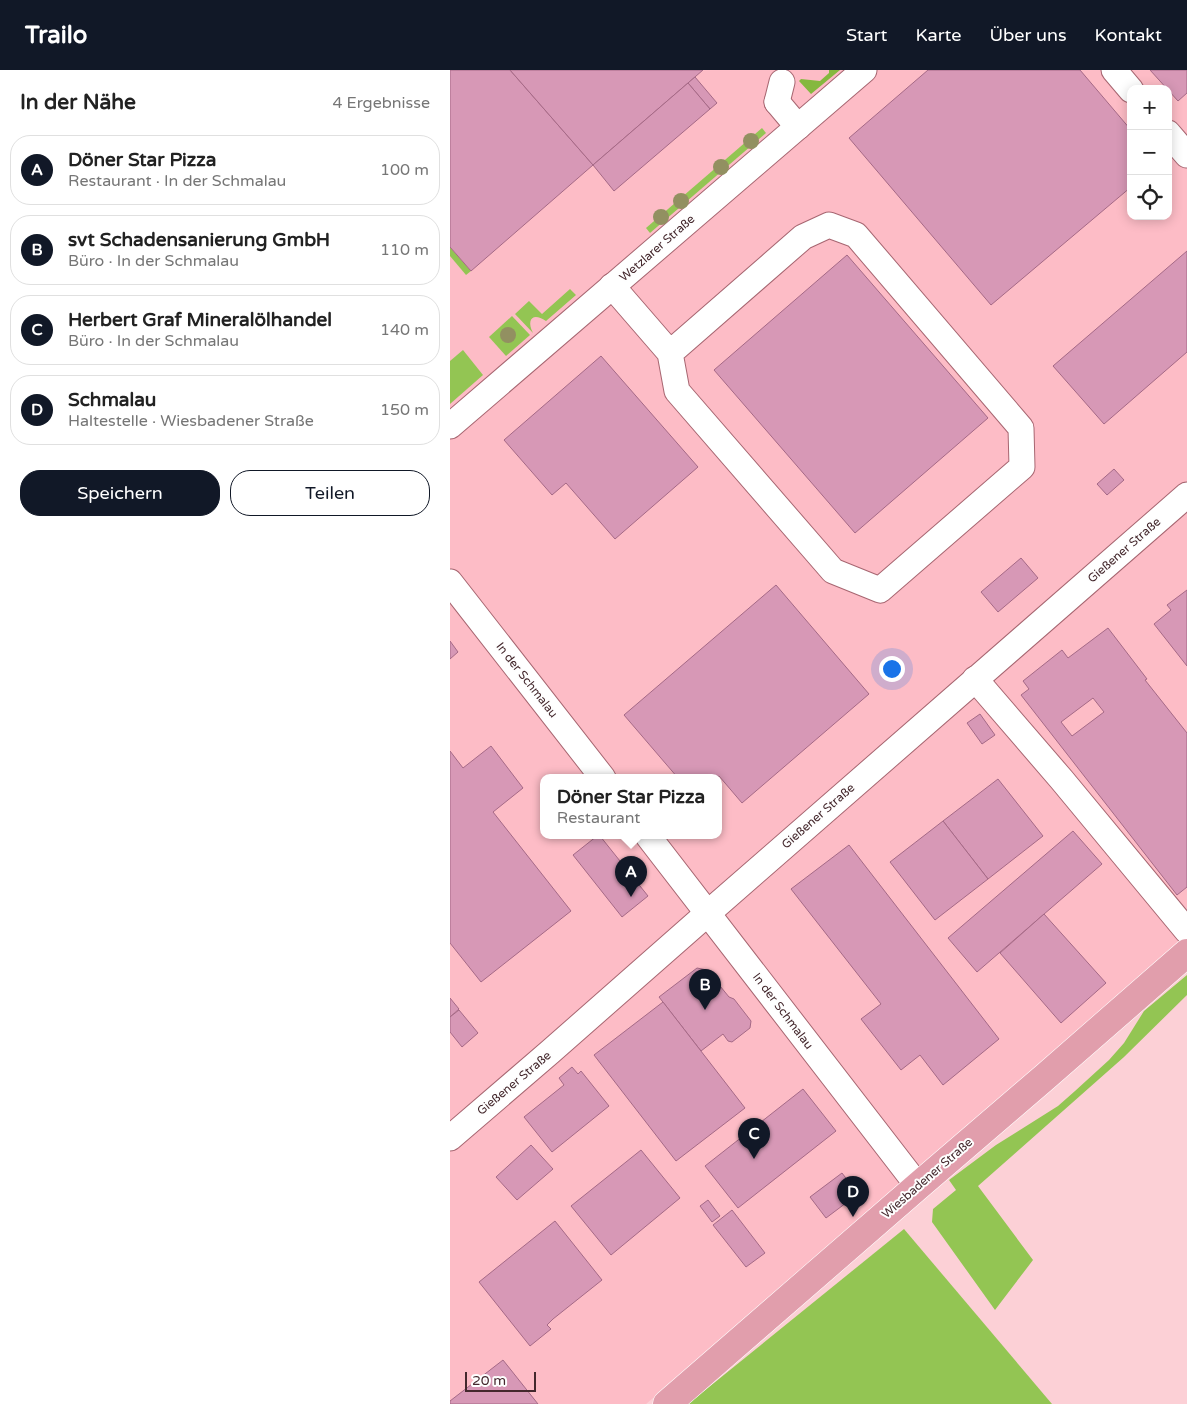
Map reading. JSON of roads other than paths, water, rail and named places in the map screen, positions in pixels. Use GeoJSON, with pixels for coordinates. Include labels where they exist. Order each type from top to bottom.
{"type":"FeatureCollection","features":[{"type":"Feature","properties":{"kind":"main road","name":"Wiesbadener Straße"},"geometry":{"type":"LineString","coordinates":[[667,1404],[1187,953]]}},
{"type":"Feature","properties":{"kind":"street","name":"Wetzlarer Straße"},"geometry":{"type":"LineString","coordinates":[[450,426],[864,70]]}},
{"type":"Feature","properties":{"kind":"street"},"geometry":{"type":"LineString","coordinates":[[1114,70],[1127,85]]}},
{"type":"Feature","properties":{"kind":"street"},"geometry":{"type":"LineString","coordinates":[[773,95],[798,127]]}},
{"type":"Feature","properties":{"kind":"street"},"geometry":{"type":"LineString","coordinates":[[1172,138],[1187,155]]}},
{"type":"Feature","properties":{"kind":"street"},"geometry":{"type":"LineString","coordinates":[[612,286],[670,353],[677,391],[833,571],[880,590],[1022,467],[1021,428],[856,235],[829,225],[803,237],[670,353]]}},
{"type":"Feature","properties":{"kind":"street","name":"Gießener Straße"},"geometry":{"type":"LineString","coordinates":[[450,1138],[1187,495]]}},
{"type":"Feature","properties":{"kind":"street","name":"In der Schmalau"},"geometry":{"type":"LineString","coordinates":[[450,582],[600,774]]}},
{"type":"Feature","properties":{"kind":"street"},"geometry":{"type":"LineString","coordinates":[[975,679],[1062,780],[1187,931]]}},
{"type":"Feature","properties":{"kind":"street","name":"In der Schmalau"},"geometry":{"type":"LineString","coordinates":[[650,839],[918,1186]]}},
{"type":"Feature","properties":{"kind":"place","name":"Döner Star Pizza"},"geometry":{"type":"Point","coordinates":[631,897]}},
{"type":"Feature","properties":{"kind":"place","name":"svt Schadensanierung GmbH"},"geometry":{"type":"Point","coordinates":[705,1010]}},
{"type":"Feature","properties":{"kind":"place","name":"Herbert Graf Mineralölhandel"},"geometry":{"type":"Point","coordinates":[754,1159]}},
{"type":"Feature","properties":{"kind":"place","name":"Schmalau"},"geometry":{"type":"Point","coordinates":[853,1217]}}]}
